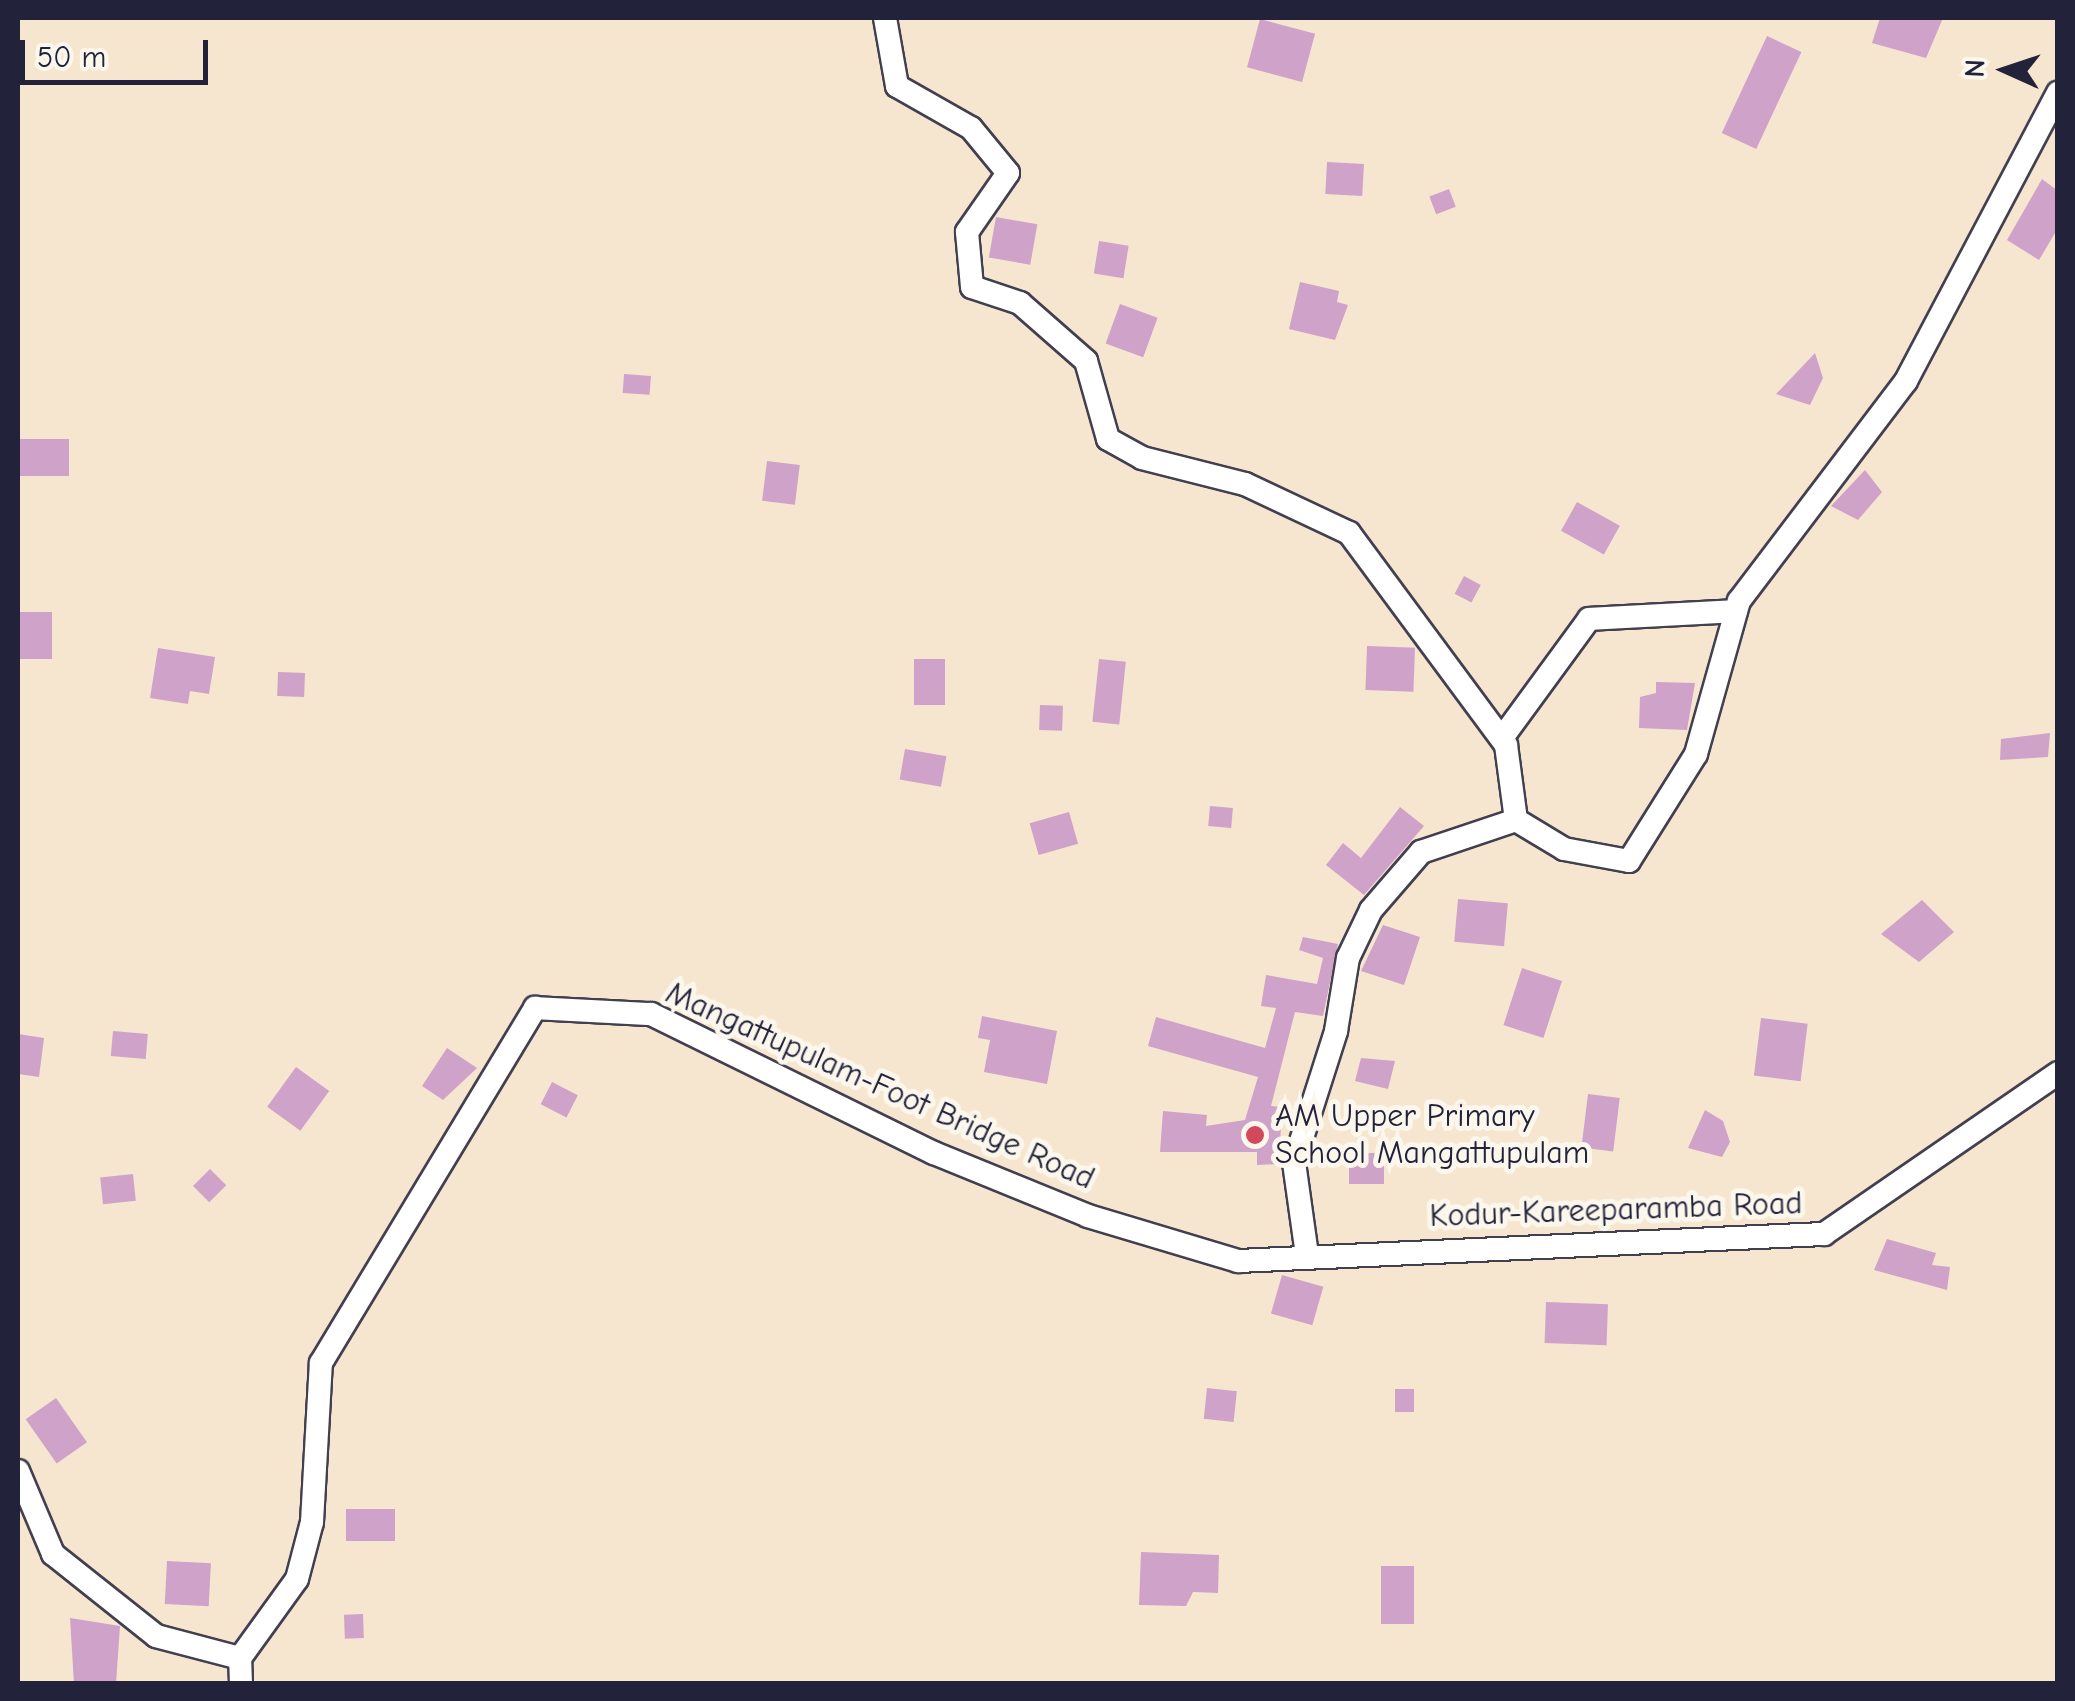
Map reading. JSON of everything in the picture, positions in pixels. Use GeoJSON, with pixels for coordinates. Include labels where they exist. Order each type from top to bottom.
{"type":"FeatureCollection","features":[{"type":"Feature","properties":{"kind":"street"},"geometry":{"type":"LineString","coordinates":[[885,18],[897,86],[970,128],[1008,173],[967,232],[972,288],[1020,304],[1086,361],[1108,438],[1142,458],[1245,484],[1349,533],[1502,738],[1516,820],[1564,849],[1629,861],[1696,754],[1736,611],[1906,381],[2058,93]]}},
{"type":"Feature","properties":{"kind":"street"},"geometry":{"type":"LineString","coordinates":[[1502,738],[1589,620],[1736,611]]}},
{"type":"Feature","properties":{"kind":"street"},"geometry":{"type":"LineString","coordinates":[[1307,1255],[1294,1162],[1363,926],[1421,852],[1516,820]]}},
{"type":"Feature","properties":{"kind":"street","name":"Mangattupulam-Foot Bridge Road"},"geometry":{"type":"LineString","coordinates":[[240,1658],[297,1578],[312,1522],[321,1363],[535,1008],[651,1014],[934,1153],[1088,1216],[1238,1262],[1307,1255]]}},
{"type":"Feature","properties":{"kind":"street","name":"Kodur-Kareeparamba Road"},"geometry":{"type":"LineString","coordinates":[[1307,1255],[1824,1234],[2058,1073]]}},
{"type":"Feature","properties":{"kind":"street"},"geometry":{"type":"LineString","coordinates":[[18,1471],[53,1554],[156,1636],[240,1658],[241,1684]]}},
{"type":"Feature","properties":{"kind":"building"},"geometry":{"type":"Polygon","coordinates":[[[1880,18],[1943,18],[1926,58],[1872,43],[1880,18]]]}},
{"type":"Feature","properties":{"kind":"building"},"geometry":{"type":"Polygon","coordinates":[[[1260,19],[1315,34],[1302,82],[1247,67],[1260,19]]]}},
{"type":"Feature","properties":{"kind":"building"},"geometry":{"type":"Polygon","coordinates":[[[1767,36],[1801,52],[1756,149],[1722,133],[1767,36]]]}},
{"type":"Feature","properties":{"kind":"building"},"geometry":{"type":"Polygon","coordinates":[[[1327,162],[1364,164],[1362,196],[1325,194],[1327,162]]]}},
{"type":"Feature","properties":{"kind":"building"},"geometry":{"type":"Polygon","coordinates":[[[2042,179],[2058,191],[2058,228],[2039,260],[2007,240],[2042,179]]]}},
{"type":"Feature","properties":{"kind":"building"},"geometry":{"type":"Polygon","coordinates":[[[1449,189],[1456,207],[1436,214],[1429,197],[1449,189]]]}},
{"type":"Feature","properties":{"kind":"building"},"geometry":{"type":"Polygon","coordinates":[[[996,217],[1037,224],[1030,265],[989,257],[996,217]]]}},
{"type":"Feature","properties":{"kind":"building"},"geometry":{"type":"Polygon","coordinates":[[[1099,241],[1129,246],[1123,278],[1094,274],[1099,241]]]}},
{"type":"Feature","properties":{"kind":"building"},"geometry":{"type":"Polygon","coordinates":[[[1300,282],[1339,291],[1337,302],[1348,305],[1335,340],[1289,329],[1300,282]]]}},
{"type":"Feature","properties":{"kind":"building"},"geometry":{"type":"Polygon","coordinates":[[[1120,304],[1158,318],[1143,357],[1106,343],[1120,304]]]}},
{"type":"Feature","properties":{"kind":"building"},"geometry":{"type":"Polygon","coordinates":[[[1815,353],[1823,378],[1810,405],[1776,394],[1815,353]]]}},
{"type":"Feature","properties":{"kind":"building"},"geometry":{"type":"Polygon","coordinates":[[[624,374],[651,376],[650,395],[623,393],[624,374]]]}},
{"type":"Feature","properties":{"kind":"building"},"geometry":{"type":"Polygon","coordinates":[[[18,439],[69,439],[69,476],[18,476],[18,439]]]}},
{"type":"Feature","properties":{"kind":"building"},"geometry":{"type":"Polygon","coordinates":[[[767,461],[800,465],[795,505],[762,501],[767,461]]]}},
{"type":"Feature","properties":{"kind":"building"},"geometry":{"type":"Polygon","coordinates":[[[1865,470],[1882,492],[1858,520],[1831,506],[1865,470]]]}},
{"type":"Feature","properties":{"kind":"building"},"geometry":{"type":"Polygon","coordinates":[[[1577,502],[1620,526],[1604,555],[1561,531],[1577,502]]]}},
{"type":"Feature","properties":{"kind":"building"},"geometry":{"type":"Polygon","coordinates":[[[1464,576],[1481,585],[1471,603],[1455,594],[1464,576]]]}},
{"type":"Feature","properties":{"kind":"building"},"geometry":{"type":"Polygon","coordinates":[[[18,612],[52,612],[52,659],[18,659],[18,612]]]}},
{"type":"Feature","properties":{"kind":"building"},"geometry":{"type":"Polygon","coordinates":[[[1367,646],[1415,648],[1413,692],[1365,690],[1367,646]]]}},
{"type":"Feature","properties":{"kind":"building"},"geometry":{"type":"Polygon","coordinates":[[[158,648],[215,657],[209,694],[190,691],[188,704],[150,698],[158,648]]]}},
{"type":"Feature","properties":{"kind":"building"},"geometry":{"type":"Polygon","coordinates":[[[914,659],[945,659],[945,705],[914,705],[914,659]]]}},
{"type":"Feature","properties":{"kind":"building"},"geometry":{"type":"Polygon","coordinates":[[[1099,659],[1126,662],[1119,724],[1092,722],[1099,659]]]}},
{"type":"Feature","properties":{"kind":"building"},"geometry":{"type":"Polygon","coordinates":[[[278,672],[305,673],[304,697],[277,696],[278,672]]]}},
{"type":"Feature","properties":{"kind":"building"},"geometry":{"type":"Polygon","coordinates":[[[1656,682],[1695,683],[1687,730],[1639,728],[1640,697],[1656,693],[1656,682]]]}},
{"type":"Feature","properties":{"kind":"building"},"geometry":{"type":"Polygon","coordinates":[[[1040,705],[1063,706],[1062,731],[1039,730],[1040,705]]]}},
{"type":"Feature","properties":{"kind":"building"},"geometry":{"type":"Polygon","coordinates":[[[2050,733],[2048,757],[2000,760],[2001,739],[2050,733]]]}},
{"type":"Feature","properties":{"kind":"building"},"geometry":{"type":"Polygon","coordinates":[[[905,749],[946,756],[941,787],[900,780],[905,749]]]}},
{"type":"Feature","properties":{"kind":"building"},"geometry":{"type":"Polygon","coordinates":[[[1210,806],[1233,808],[1231,828],[1208,826],[1210,806]]]}},
{"type":"Feature","properties":{"kind":"building"},"geometry":{"type":"Polygon","coordinates":[[[1400,807],[1424,826],[1364,895],[1326,865],[1343,843],[1361,858],[1400,807]]]}},
{"type":"Feature","properties":{"kind":"building"},"geometry":{"type":"Polygon","coordinates":[[[1069,812],[1078,844],[1039,855],[1030,823],[1069,812]]]}},
{"type":"Feature","properties":{"kind":"building"},"geometry":{"type":"Polygon","coordinates":[[[1458,899],[1508,903],[1504,946],[1454,942],[1458,899]]]}},
{"type":"Feature","properties":{"kind":"building"},"geometry":{"type":"Polygon","coordinates":[[[1922,900],[1954,932],[1919,962],[1881,934],[1922,900]]]}},
{"type":"Feature","properties":{"kind":"building"},"geometry":{"type":"Polygon","coordinates":[[[1383,925],[1420,937],[1404,985],[1361,971],[1383,925]]]}},
{"type":"Feature","properties":{"kind":"building"},"geometry":{"type":"Polygon","coordinates":[[[1303,937],[1338,944],[1323,1016],[1295,1012],[1271,1106],[1282,1107],[1279,1164],[1257,1165],[1257,1152],[1160,1152],[1163,1111],[1207,1115],[1206,1126],[1245,1120],[1258,1077],[1148,1046],[1156,1017],[1265,1048],[1276,1008],[1261,1006],[1266,975],[1317,984],[1323,958],[1299,950],[1303,937]]]}},
{"type":"Feature","properties":{"kind":"building"},"geometry":{"type":"Polygon","coordinates":[[[1522,968],[1562,981],[1543,1038],[1503,1025],[1522,968]]]}},
{"type":"Feature","properties":{"kind":"building"},"geometry":{"type":"Polygon","coordinates":[[[982,1016],[1057,1031],[1047,1084],[984,1072],[990,1040],[978,1038],[982,1016]]]}},
{"type":"Feature","properties":{"kind":"building"},"geometry":{"type":"Polygon","coordinates":[[[1761,1018],[1808,1024],[1801,1081],[1754,1076],[1761,1018]]]}},
{"type":"Feature","properties":{"kind":"building"},"geometry":{"type":"Polygon","coordinates":[[[113,1031],[148,1034],[146,1059],[111,1056],[113,1031]]]}},
{"type":"Feature","properties":{"kind":"building"},"geometry":{"type":"Polygon","coordinates":[[[18,1034],[44,1038],[39,1077],[18,1074],[18,1034]]]}},
{"type":"Feature","properties":{"kind":"building"},"geometry":{"type":"Polygon","coordinates":[[[447,1048],[477,1068],[443,1100],[422,1086],[447,1048]]]}},
{"type":"Feature","properties":{"kind":"building"},"geometry":{"type":"Polygon","coordinates":[[[1361,1058],[1395,1061],[1388,1089],[1355,1081],[1361,1058]]]}},
{"type":"Feature","properties":{"kind":"building"},"geometry":{"type":"Polygon","coordinates":[[[296,1067],[329,1091],[300,1131],[267,1107],[296,1067]]]}},
{"type":"Feature","properties":{"kind":"building"},"geometry":{"type":"Polygon","coordinates":[[[552,1082],[578,1095],[566,1117],[541,1104],[552,1082]]]}},
{"type":"Feature","properties":{"kind":"building"},"geometry":{"type":"Polygon","coordinates":[[[1588,1094],[1620,1098],[1613,1151],[1581,1148],[1588,1094]]]}},
{"type":"Feature","properties":{"kind":"building"},"geometry":{"type":"Polygon","coordinates":[[[1705,1110],[1723,1121],[1730,1142],[1722,1157],[1688,1148],[1705,1110]]]}},
{"type":"Feature","properties":{"kind":"building"},"geometry":{"type":"Polygon","coordinates":[[[1349,1153],[1384,1153],[1384,1184],[1349,1184],[1349,1153]]]}},
{"type":"Feature","properties":{"kind":"building"},"geometry":{"type":"Polygon","coordinates":[[[210,1169],[226,1185],[209,1202],[193,1186],[210,1169]]]}},
{"type":"Feature","properties":{"kind":"building"},"geometry":{"type":"Polygon","coordinates":[[[133,1174],[136,1201],[103,1204],[100,1177],[133,1174]]]}},
{"type":"Feature","properties":{"kind":"building"},"geometry":{"type":"Polygon","coordinates":[[[1887,1239],[1936,1253],[1932,1265],[1950,1267],[1947,1290],[1874,1270],[1887,1239]]]}},
{"type":"Feature","properties":{"kind":"building"},"geometry":{"type":"Polygon","coordinates":[[[1282,1275],[1323,1287],[1312,1325],[1271,1313],[1282,1275]]]}},
{"type":"Feature","properties":{"kind":"building"},"geometry":{"type":"Polygon","coordinates":[[[1546,1302],[1608,1304],[1607,1345],[1545,1343],[1546,1302]]]}},
{"type":"Feature","properties":{"kind":"building"},"geometry":{"type":"Polygon","coordinates":[[[1207,1388],[1237,1391],[1234,1422],[1204,1419],[1207,1388]]]}},
{"type":"Feature","properties":{"kind":"building"},"geometry":{"type":"Polygon","coordinates":[[[1395,1389],[1414,1389],[1414,1412],[1395,1412],[1395,1389]]]}},
{"type":"Feature","properties":{"kind":"building"},"geometry":{"type":"Polygon","coordinates":[[[56,1398],[87,1442],[57,1463],[26,1419],[56,1398]]]}},
{"type":"Feature","properties":{"kind":"building"},"geometry":{"type":"Polygon","coordinates":[[[346,1509],[395,1509],[395,1541],[346,1541],[346,1509]]]}},
{"type":"Feature","properties":{"kind":"building"},"geometry":{"type":"Polygon","coordinates":[[[1141,1552],[1219,1555],[1218,1593],[1193,1592],[1186,1606],[1139,1605],[1141,1552]]]}},
{"type":"Feature","properties":{"kind":"building"},"geometry":{"type":"Polygon","coordinates":[[[167,1561],[211,1563],[209,1606],[165,1604],[167,1561]]]}},
{"type":"Feature","properties":{"kind":"building"},"geometry":{"type":"Polygon","coordinates":[[[1381,1566],[1414,1566],[1414,1624],[1381,1624],[1381,1566]]]}},
{"type":"Feature","properties":{"kind":"building"},"geometry":{"type":"Polygon","coordinates":[[[363,1614],[364,1638],[345,1639],[344,1615],[363,1614]]]}},
{"type":"Feature","properties":{"kind":"building"},"geometry":{"type":"Polygon","coordinates":[[[70,1618],[120,1626],[116,1684],[74,1684],[70,1618]]]}},
{"type":"Feature","properties":{"kind":"place","name":"AM Upper Primary School Mangattupulam"},"geometry":{"type":"Point","coordinates":[1255,1135]}}]}
